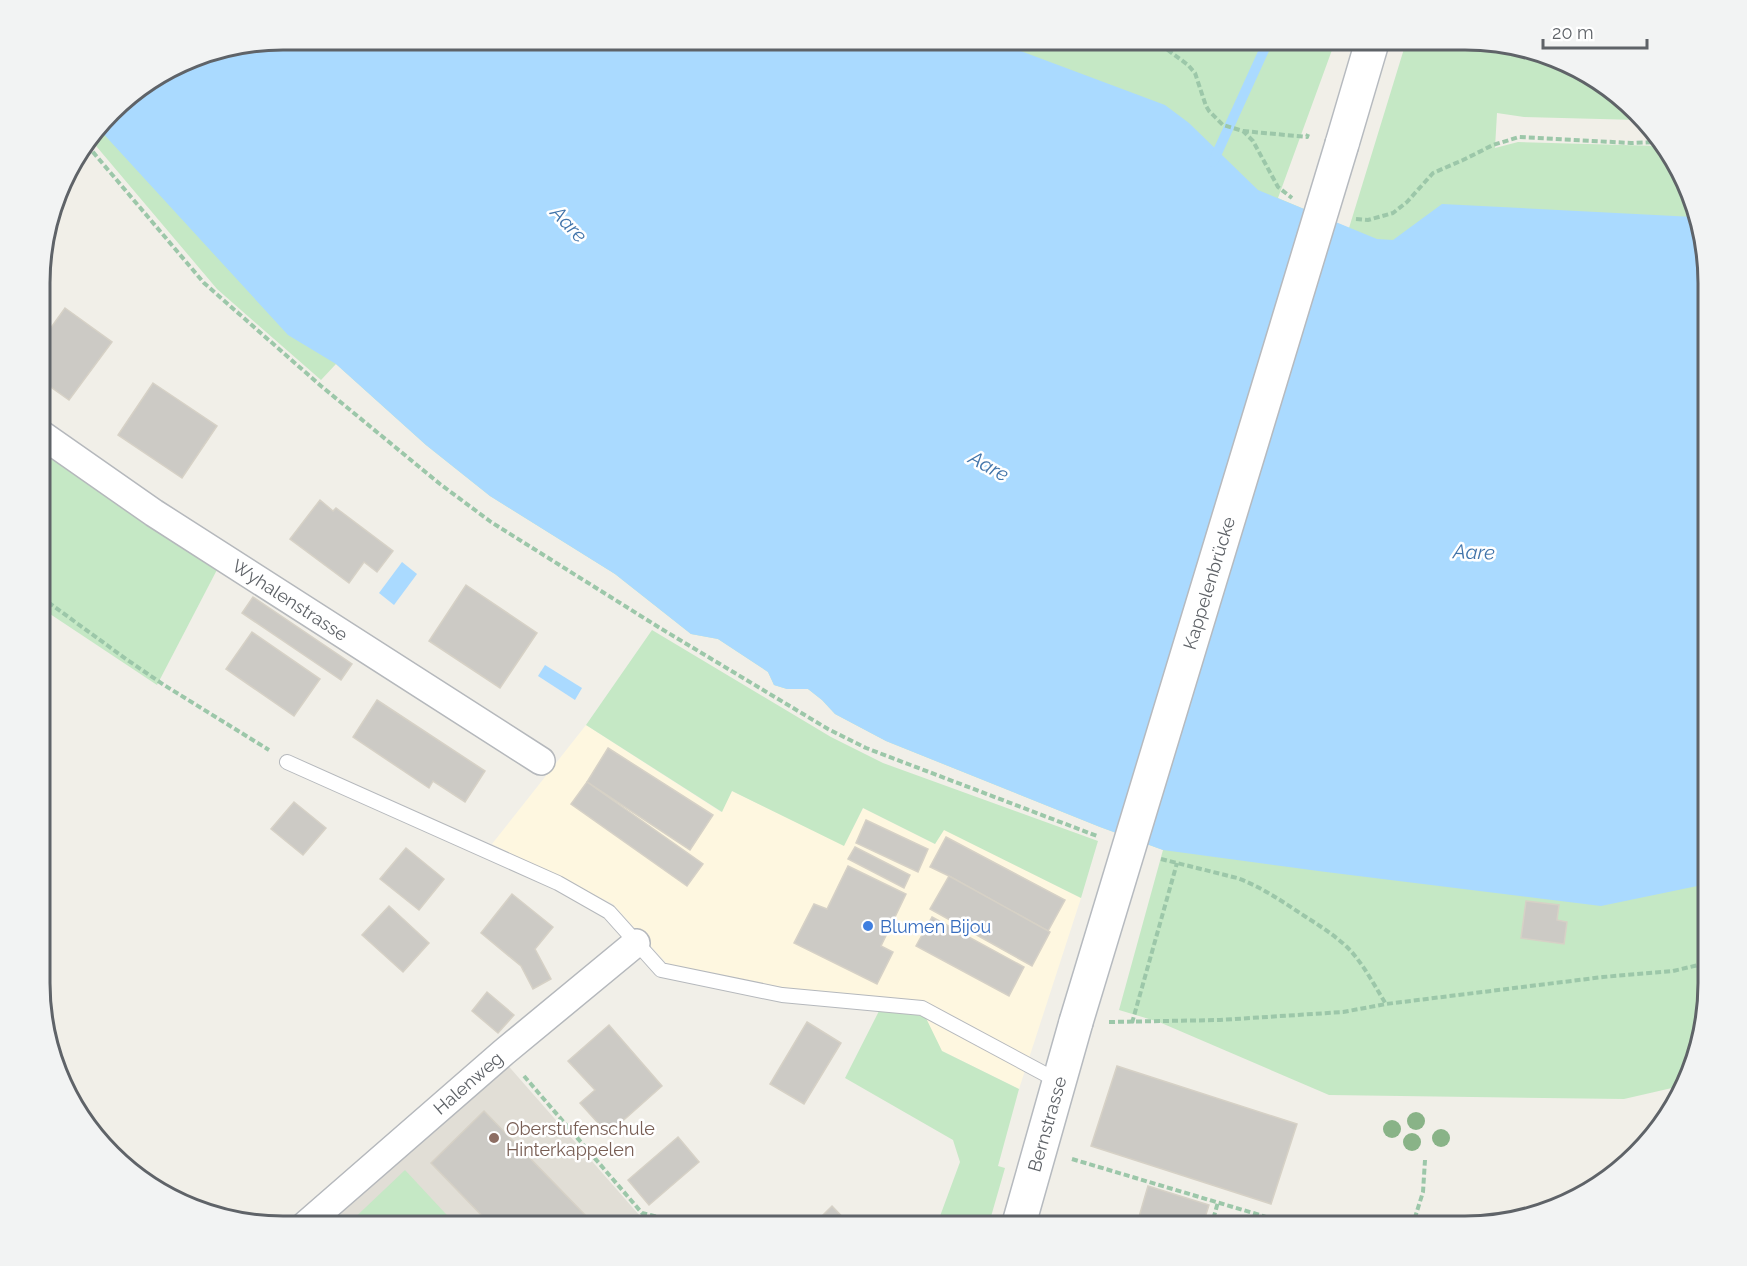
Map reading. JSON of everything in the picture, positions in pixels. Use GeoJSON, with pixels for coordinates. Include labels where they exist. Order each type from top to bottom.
{"type":"FeatureCollection","features":[{"type":"Feature","properties":{"kind":"main road","name":"Kappelenbrücke"},"geometry":{"type":"LineString","coordinates":[[1076,1022],[1370,50]]}},
{"type":"Feature","properties":{"kind":"main road","name":"Bernstrasse"},"geometry":{"type":"LineString","coordinates":[[1021,1216],[1076,1022]]}},
{"type":"Feature","properties":{"kind":"street","name":"Wyhalenstrasse"},"geometry":{"type":"LineString","coordinates":[[50,440],[154,513],[541,761]]}},
{"type":"Feature","properties":{"kind":"street","name":"Halenweg"},"geometry":{"type":"LineString","coordinates":[[316,1216],[504,1052],[636,943]]}},
{"type":"Feature","properties":{"kind":"lane"},"geometry":{"type":"LineString","coordinates":[[287,762],[558,883],[609,912],[661,970],[782,994],[922,1008],[1058,1081]]}},
{"type":"Feature","properties":{"kind":"path"},"geometry":{"type":"LineString","coordinates":[[1168,50],[1196,73],[1206,106],[1223,125],[1243,131],[1305,137]]}},
{"type":"Feature","properties":{"kind":"path"},"geometry":{"type":"LineString","coordinates":[[1243,131],[1253,141],[1278,187],[1292,198],[1302,202]]}},
{"type":"Feature","properties":{"kind":"path"},"geometry":{"type":"LineString","coordinates":[[1352,219],[1368,220],[1393,213],[1407,202],[1433,173],[1505,140],[1519,137],[1650,142]]}},
{"type":"Feature","properties":{"kind":"path"},"geometry":{"type":"LineString","coordinates":[[91,150],[204,283],[321,386],[440,484],[491,522],[660,628],[828,729],[866,748],[1099,837]]}},
{"type":"Feature","properties":{"kind":"path"},"geometry":{"type":"LineString","coordinates":[[50,604],[164,685],[287,762]]}},
{"type":"Feature","properties":{"kind":"path"},"geometry":{"type":"LineString","coordinates":[[1154,857],[1249,883],[1272,894],[1325,929],[1348,948],[1386,1004]]}},
{"type":"Feature","properties":{"kind":"path"},"geometry":{"type":"LineString","coordinates":[[1132,1023],[1177,863]]}},
{"type":"Feature","properties":{"kind":"path"},"geometry":{"type":"LineString","coordinates":[[1076,1022],[1220,1020],[1343,1012],[1386,1004],[1603,977],[1673,971],[1698,965]]}},
{"type":"Feature","properties":{"kind":"path"},"geometry":{"type":"LineString","coordinates":[[504,1052],[642,1213],[654,1216]]}},
{"type":"Feature","properties":{"kind":"path"},"geometry":{"type":"LineString","coordinates":[[1040,1149],[1131,1179],[1262,1216]]}},
{"type":"Feature","properties":{"kind":"path"},"geometry":{"type":"LineString","coordinates":[[1416,1216],[1424,1192],[1425,1160]]}},
{"type":"Feature","properties":{"kind":"path"},"geometry":{"type":"LineString","coordinates":[[1214,1216],[1218,1203]]}},
{"type":"Feature","properties":{"kind":"shaded area"},"geometry":{"type":"Polygon","coordinates":[[[586,725],[721,812],[732,791],[844,845],[863,808],[935,844],[944,829],[1081,898],[1019,1089],[942,1051],[879,1011],[815,993],[669,966],[613,904],[492,844],[586,725]]]}},
{"type":"Feature","properties":{"kind":"shaded area","name":"Oberstufenschule Hinterkappelen"},"geometry":{"type":"Polygon","coordinates":[[[504,1061],[640,1216],[327,1216],[504,1061]]]}},
{"type":"Feature","properties":{"kind":"green space"},"geometry":{"type":"Polygon","coordinates":[[[1332,50],[1278,198],[1349,228],[1404,50],[1495,51],[1525,57],[1553,67],[1581,81],[1618,107],[1631,120],[1524,117],[1497,113],[1495,148],[1518,142],[1653,146],[1680,194],[1690,222],[1696,252],[1698,283],[1698,983],[1696,1014],[1690,1044],[1672,1088],[1624,1099],[1329,1095],[1159,1022],[1119,1010],[1163,850],[886,741],[835,714],[808,689],[787,689],[774,685],[768,672],[718,639],[691,634],[615,574],[490,496],[426,445],[336,364],[321,380],[217,289],[95,145],[129,107],[166,81],[194,67],[222,57],[252,51],[1332,50]]]}},
{"type":"Feature","properties":{"kind":"green space"},"geometry":{"type":"Polygon","coordinates":[[[50,451],[220,564],[157,685],[50,614],[50,451]]]}},
{"type":"Feature","properties":{"kind":"green space"},"geometry":{"type":"Polygon","coordinates":[[[652,630],[831,737],[883,763],[1098,841],[1081,898],[944,830],[935,844],[863,808],[844,846],[732,791],[722,812],[586,725],[652,630]]]}},
{"type":"Feature","properties":{"kind":"green space"},"geometry":{"type":"Polygon","coordinates":[[[879,1011],[925,1016],[942,1051],[1019,1089],[998,1166],[1005,1168],[991,1216],[940,1216],[960,1162],[953,1140],[845,1078],[879,1011]]]}},
{"type":"Feature","properties":{"kind":"green space"},"geometry":{"type":"Polygon","coordinates":[[[405,1170],[448,1216],[357,1216],[405,1170]]]}},
{"type":"Feature","properties":{"kind":"water","name":"Aare"},"geometry":{"type":"Polygon","coordinates":[[[1018,50],[1165,105],[1189,123],[1258,190],[1377,239],[1393,240],[1442,204],[1688,217],[1696,252],[1698,283],[1698,886],[1601,906],[1163,850],[1100,827],[886,741],[835,714],[808,689],[787,689],[774,685],[768,672],[718,639],[691,634],[615,574],[490,496],[426,445],[336,364],[288,335],[103,134],[129,107],[166,81],[194,67],[222,57],[252,51],[1018,50]]]}},
{"type":"Feature","properties":{"kind":"water"},"geometry":{"type":"Polygon","coordinates":[[[402,562],[417,574],[394,605],[379,593],[402,562]]]}},
{"type":"Feature","properties":{"kind":"water"},"geometry":{"type":"Polygon","coordinates":[[[545,665],[582,688],[575,700],[538,676],[545,665]]]}},
{"type":"Feature","properties":{"kind":"building"},"geometry":{"type":"Polygon","coordinates":[[[65,308],[112,342],[69,400],[50,386],[50,329],[65,308]]]}},
{"type":"Feature","properties":{"kind":"building"},"geometry":{"type":"Polygon","coordinates":[[[153,383],[217,426],[182,478],[118,435],[153,383]]]}},
{"type":"Feature","properties":{"kind":"building"},"geometry":{"type":"Polygon","coordinates":[[[320,500],[333,511],[336,508],[393,551],[377,572],[364,562],[349,583],[290,539],[320,500]]]}},
{"type":"Feature","properties":{"kind":"building"},"geometry":{"type":"Polygon","coordinates":[[[466,585],[537,633],[500,688],[429,641],[466,585]]]}},
{"type":"Feature","properties":{"kind":"building"},"geometry":{"type":"Polygon","coordinates":[[[253,597],[352,664],[341,680],[242,613],[253,597]]]}},
{"type":"Feature","properties":{"kind":"building"},"geometry":{"type":"Polygon","coordinates":[[[252,632],[320,679],[294,716],[226,669],[252,632]]]}},
{"type":"Feature","properties":{"kind":"building"},"geometry":{"type":"Polygon","coordinates":[[[377,700],[485,771],[465,802],[433,781],[429,788],[353,737],[377,700]]]}},
{"type":"Feature","properties":{"kind":"building"},"geometry":{"type":"Polygon","coordinates":[[[608,748],[713,815],[690,850],[587,782],[608,748]]]}},
{"type":"Feature","properties":{"kind":"building"},"geometry":{"type":"Polygon","coordinates":[[[587,782],[703,864],[687,886],[571,804],[587,782]]]}},
{"type":"Feature","properties":{"kind":"building"},"geometry":{"type":"Polygon","coordinates":[[[294,802],[326,828],[303,855],[271,829],[294,802]]]}},
{"type":"Feature","properties":{"kind":"building"},"geometry":{"type":"Polygon","coordinates":[[[866,820],[928,849],[918,872],[856,843],[866,820]]]}},
{"type":"Feature","properties":{"kind":"building"},"geometry":{"type":"Polygon","coordinates":[[[946,837],[1065,900],[1048,931],[930,867],[946,837]]]}},
{"type":"Feature","properties":{"kind":"building"},"geometry":{"type":"Polygon","coordinates":[[[855,847],[910,875],[904,888],[848,859],[855,847]]]}},
{"type":"Feature","properties":{"kind":"building"},"geometry":{"type":"Polygon","coordinates":[[[406,848],[444,879],[419,910],[380,879],[406,848]]]}},
{"type":"Feature","properties":{"kind":"building"},"geometry":{"type":"Polygon","coordinates":[[[848,866],[906,894],[881,946],[893,952],[877,984],[794,943],[814,904],[827,909],[848,866]]]}},
{"type":"Feature","properties":{"kind":"building"},"geometry":{"type":"Polygon","coordinates":[[[949,876],[1050,932],[1032,966],[930,909],[949,876]]]}},
{"type":"Feature","properties":{"kind":"building"},"geometry":{"type":"Polygon","coordinates":[[[512,894],[553,927],[535,949],[551,979],[533,989],[521,966],[481,933],[512,894]]]}},
{"type":"Feature","properties":{"kind":"building"},"geometry":{"type":"Polygon","coordinates":[[[1526,901],[1559,905],[1557,920],[1567,922],[1564,944],[1521,938],[1526,901]]]}},
{"type":"Feature","properties":{"kind":"building"},"geometry":{"type":"Polygon","coordinates":[[[389,906],[429,943],[403,972],[362,935],[389,906]]]}},
{"type":"Feature","properties":{"kind":"building"},"geometry":{"type":"Polygon","coordinates":[[[932,917],[1024,967],[1009,996],[916,946],[932,917]]]}},
{"type":"Feature","properties":{"kind":"building"},"geometry":{"type":"Polygon","coordinates":[[[487,992],[514,1015],[498,1033],[472,1011],[487,992]]]}},
{"type":"Feature","properties":{"kind":"building"},"geometry":{"type":"Polygon","coordinates":[[[807,1022],[841,1043],[804,1104],[770,1084],[807,1022]]]}},
{"type":"Feature","properties":{"kind":"building"},"geometry":{"type":"Polygon","coordinates":[[[609,1025],[662,1086],[608,1134],[580,1103],[595,1090],[568,1061],[609,1025]]]}},
{"type":"Feature","properties":{"kind":"building"},"geometry":{"type":"Polygon","coordinates":[[[1117,1066],[1297,1124],[1271,1204],[1091,1146],[1117,1066]]]}},
{"type":"Feature","properties":{"kind":"building"},"geometry":{"type":"Polygon","coordinates":[[[484,1111],[586,1216],[482,1216],[431,1163],[484,1111]]]}},
{"type":"Feature","properties":{"kind":"building"},"geometry":{"type":"Polygon","coordinates":[[[678,1137],[699,1162],[649,1205],[628,1180],[678,1137]]]}},
{"type":"Feature","properties":{"kind":"building"},"geometry":{"type":"Polygon","coordinates":[[[1148,1186],[1209,1205],[1206,1216],[1139,1216],[1148,1186]]]}},
{"type":"Feature","properties":{"kind":"building"},"geometry":{"type":"Polygon","coordinates":[[[832,1206],[842,1216],[822,1216],[832,1206]]]}},
{"type":"Feature","properties":{"kind":"waterway"},"geometry":{"type":"LineString","coordinates":[[1213,162],[1264,50]]}},
{"type":"Feature","properties":{"kind":"place","name":"Blumen Bijou"},"geometry":{"type":"Point","coordinates":[868,926]}},
{"type":"Feature","properties":{"kind":"place","name":"Oberstufenschule Hinterkappelen"},"geometry":{"type":"Point","coordinates":[494,1138]}}]}
